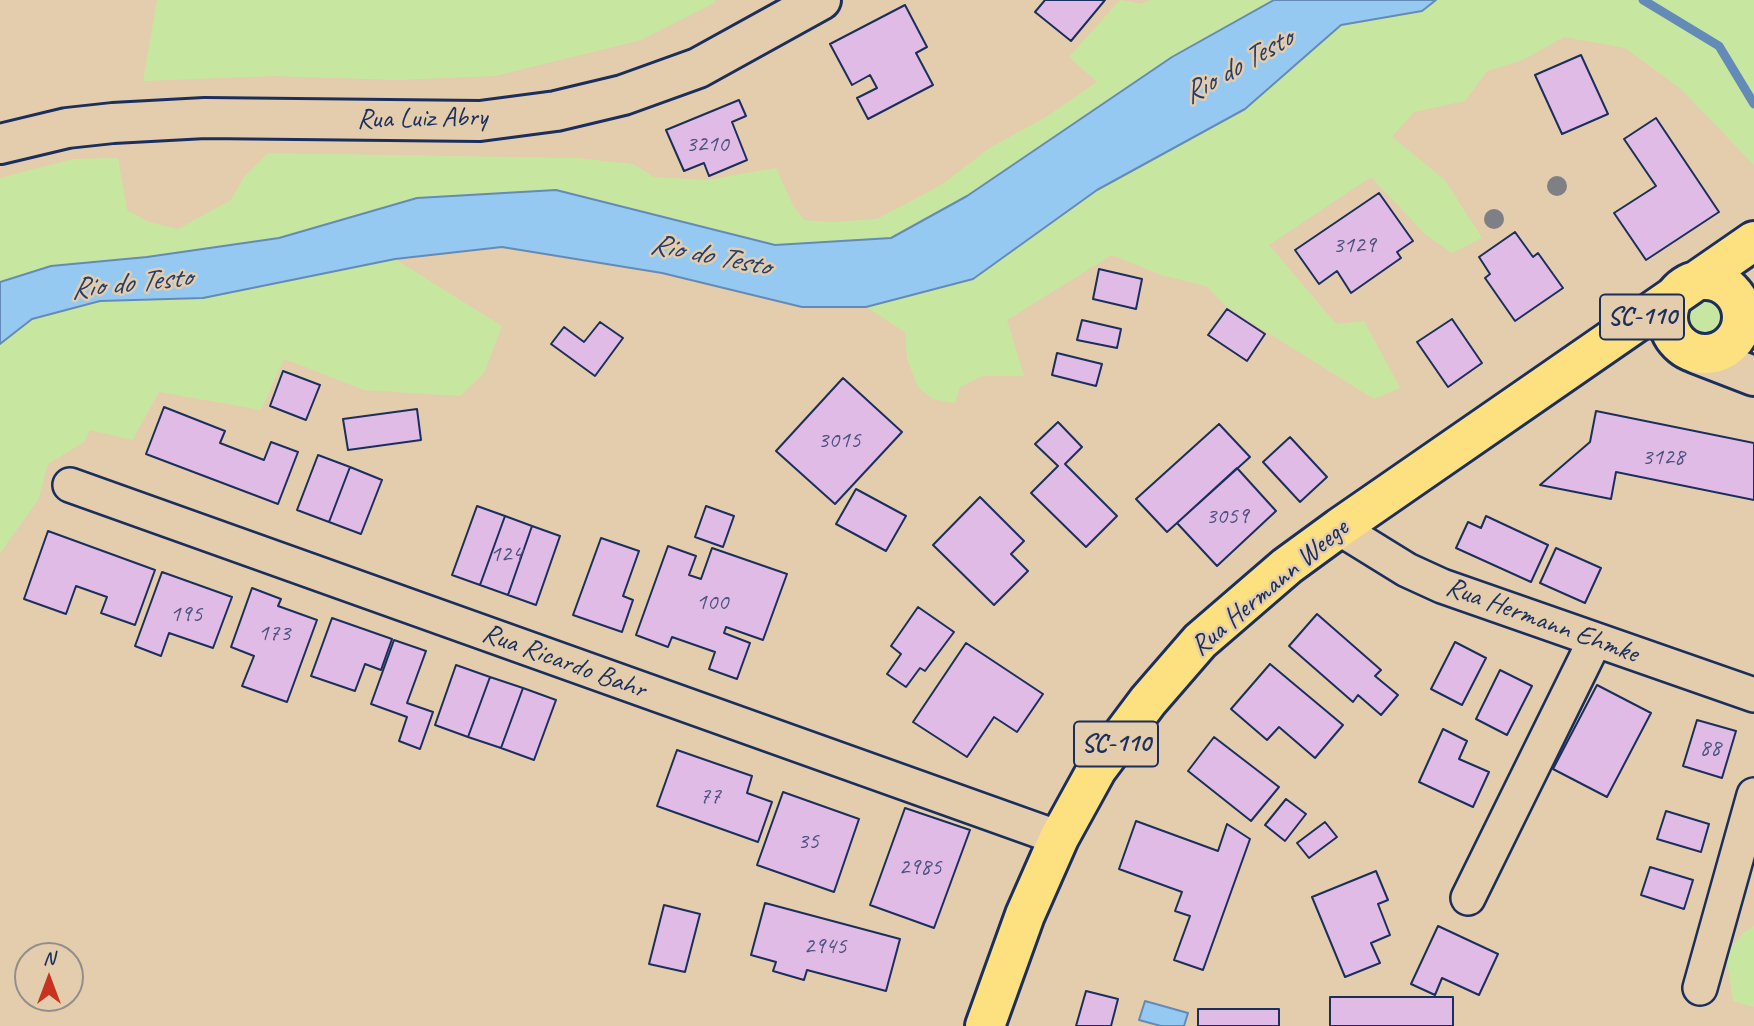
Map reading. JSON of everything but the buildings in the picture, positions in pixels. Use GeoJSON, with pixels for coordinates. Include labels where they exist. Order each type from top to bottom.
{"type":"FeatureCollection","features":[{"type":"Feature","properties":{"kind":"main road","name":"Rua Hermann Weege"},"geometry":{"type":"LineString","coordinates":[[985,1026],[1025,915],[1059,838],[1097,769],[1148,701],[1200,641],[1287,566],[1339,528],[1686,285],[1754,241]]}},
{"type":"Feature","properties":{"kind":"main road"},"geometry":{"type":"LineString","coordinates":[[1698,281],[1721,284],[1750,303],[1730,344],[1720,351],[1691,351],[1676,340],[1668,317],[1677,293],[1686,285],[1698,281]]}},
{"type":"Feature","properties":{"kind":"main road","name":"SC-110"},"geometry":{"type":"LineString","coordinates":[[1598,349],[1691,351]]}},
{"type":"Feature","properties":{"kind":"street","name":"Rua Luiz Abry"},"geometry":{"type":"LineString","coordinates":[[0,144],[66,128],[113,123],[205,118],[480,121],[556,111],[622,95],[698,68],[821,0]]}},
{"type":"Feature","properties":{"kind":"street"},"geometry":{"type":"LineString","coordinates":[[1691,351],[1754,376]]}},
{"type":"Feature","properties":{"kind":"street","name":"Rua Ricardo Bahr"},"geometry":{"type":"LineString","coordinates":[[70,485],[1059,838]]}},
{"type":"Feature","properties":{"kind":"street","name":"Rua Hermann Ehmke"},"geometry":{"type":"LineString","coordinates":[[1339,528],[1419,576],[1754,695]]}},
{"type":"Feature","properties":{"kind":"street"},"geometry":{"type":"LineString","coordinates":[[1468,898],[1595,640]]}},
{"type":"Feature","properties":{"kind":"street"},"geometry":{"type":"LineString","coordinates":[[1700,988],[1754,795]]}},
{"type":"Feature","properties":{"kind":"green space"},"geometry":{"type":"Polygon","coordinates":[[[157,0],[716,2],[641,40],[495,76],[397,80],[274,76],[143,81],[157,0]]]}},
{"type":"Feature","properties":{"kind":"green space"},"geometry":{"type":"Polygon","coordinates":[[[1120,0],[1141,4],[1151,0],[1274,0],[1172,57],[967,196],[891,238],[775,245],[556,190],[417,198],[279,238],[147,257],[51,266],[0,282],[0,178],[73,159],[118,158],[127,210],[149,222],[178,229],[231,200],[244,177],[268,153],[576,158],[633,164],[654,177],[707,180],[776,168],[793,205],[804,220],[831,222],[877,219],[941,185],[991,147],[1046,117],[1097,82],[1069,57],[1120,0]]]}},
{"type":"Feature","properties":{"kind":"green space"},"geometry":{"type":"Polygon","coordinates":[[[1436,0],[1754,0],[1754,165],[1681,89],[1625,48],[1564,37],[1523,60],[1487,71],[1465,101],[1414,112],[1392,137],[1445,180],[1482,238],[1452,253],[1426,235],[1371,177],[1269,245],[1336,324],[1364,321],[1400,388],[1374,399],[1227,307],[1206,286],[1161,275],[1112,255],[1007,320],[1024,376],[982,376],[960,387],[955,403],[932,399],[918,387],[907,359],[905,332],[866,307],[973,279],[1097,190],[1245,109],[1341,25],[1422,11],[1436,0]]]}},
{"type":"Feature","properties":{"kind":"green space"},"geometry":{"type":"Polygon","coordinates":[[[395,259],[502,326],[484,373],[460,396],[364,390],[284,359],[261,410],[159,392],[132,440],[90,430],[84,442],[48,464],[38,500],[0,553],[0,344],[32,319],[100,301],[203,298],[395,259]]]}},
{"type":"Feature","properties":{"kind":"green space"},"geometry":{"type":"Polygon","coordinates":[[[1705,298],[1718,303],[1723,316],[1718,329],[1705,334],[1692,329],[1687,316],[1692,303],[1705,298]]]}},
{"type":"Feature","properties":{"kind":"green space"},"geometry":{"type":"Polygon","coordinates":[[[1754,926],[1754,1007],[1733,1001],[1726,954],[1742,934],[1754,926]]]}},
{"type":"Feature","properties":{"kind":"water","name":"Rio do Testo"},"geometry":{"type":"Polygon","coordinates":[[[1274,0],[1436,0],[1422,11],[1341,25],[1245,109],[1097,190],[973,279],[866,307],[802,307],[662,273],[502,247],[395,259],[203,298],[100,301],[32,319],[0,344],[0,282],[51,266],[147,257],[279,238],[417,198],[556,190],[775,245],[891,238],[967,196],[1172,57],[1274,0]]]}},
{"type":"Feature","properties":{"kind":"water"},"geometry":{"type":"Polygon","coordinates":[[[1145,1001],[1188,1013],[1184,1026],[1161,1026],[1139,1020],[1145,1001]]]}},
{"type":"Feature","properties":{"kind":"waterway"},"geometry":{"type":"LineString","coordinates":[[1643,0],[1719,46],[1754,104]]}}]}
